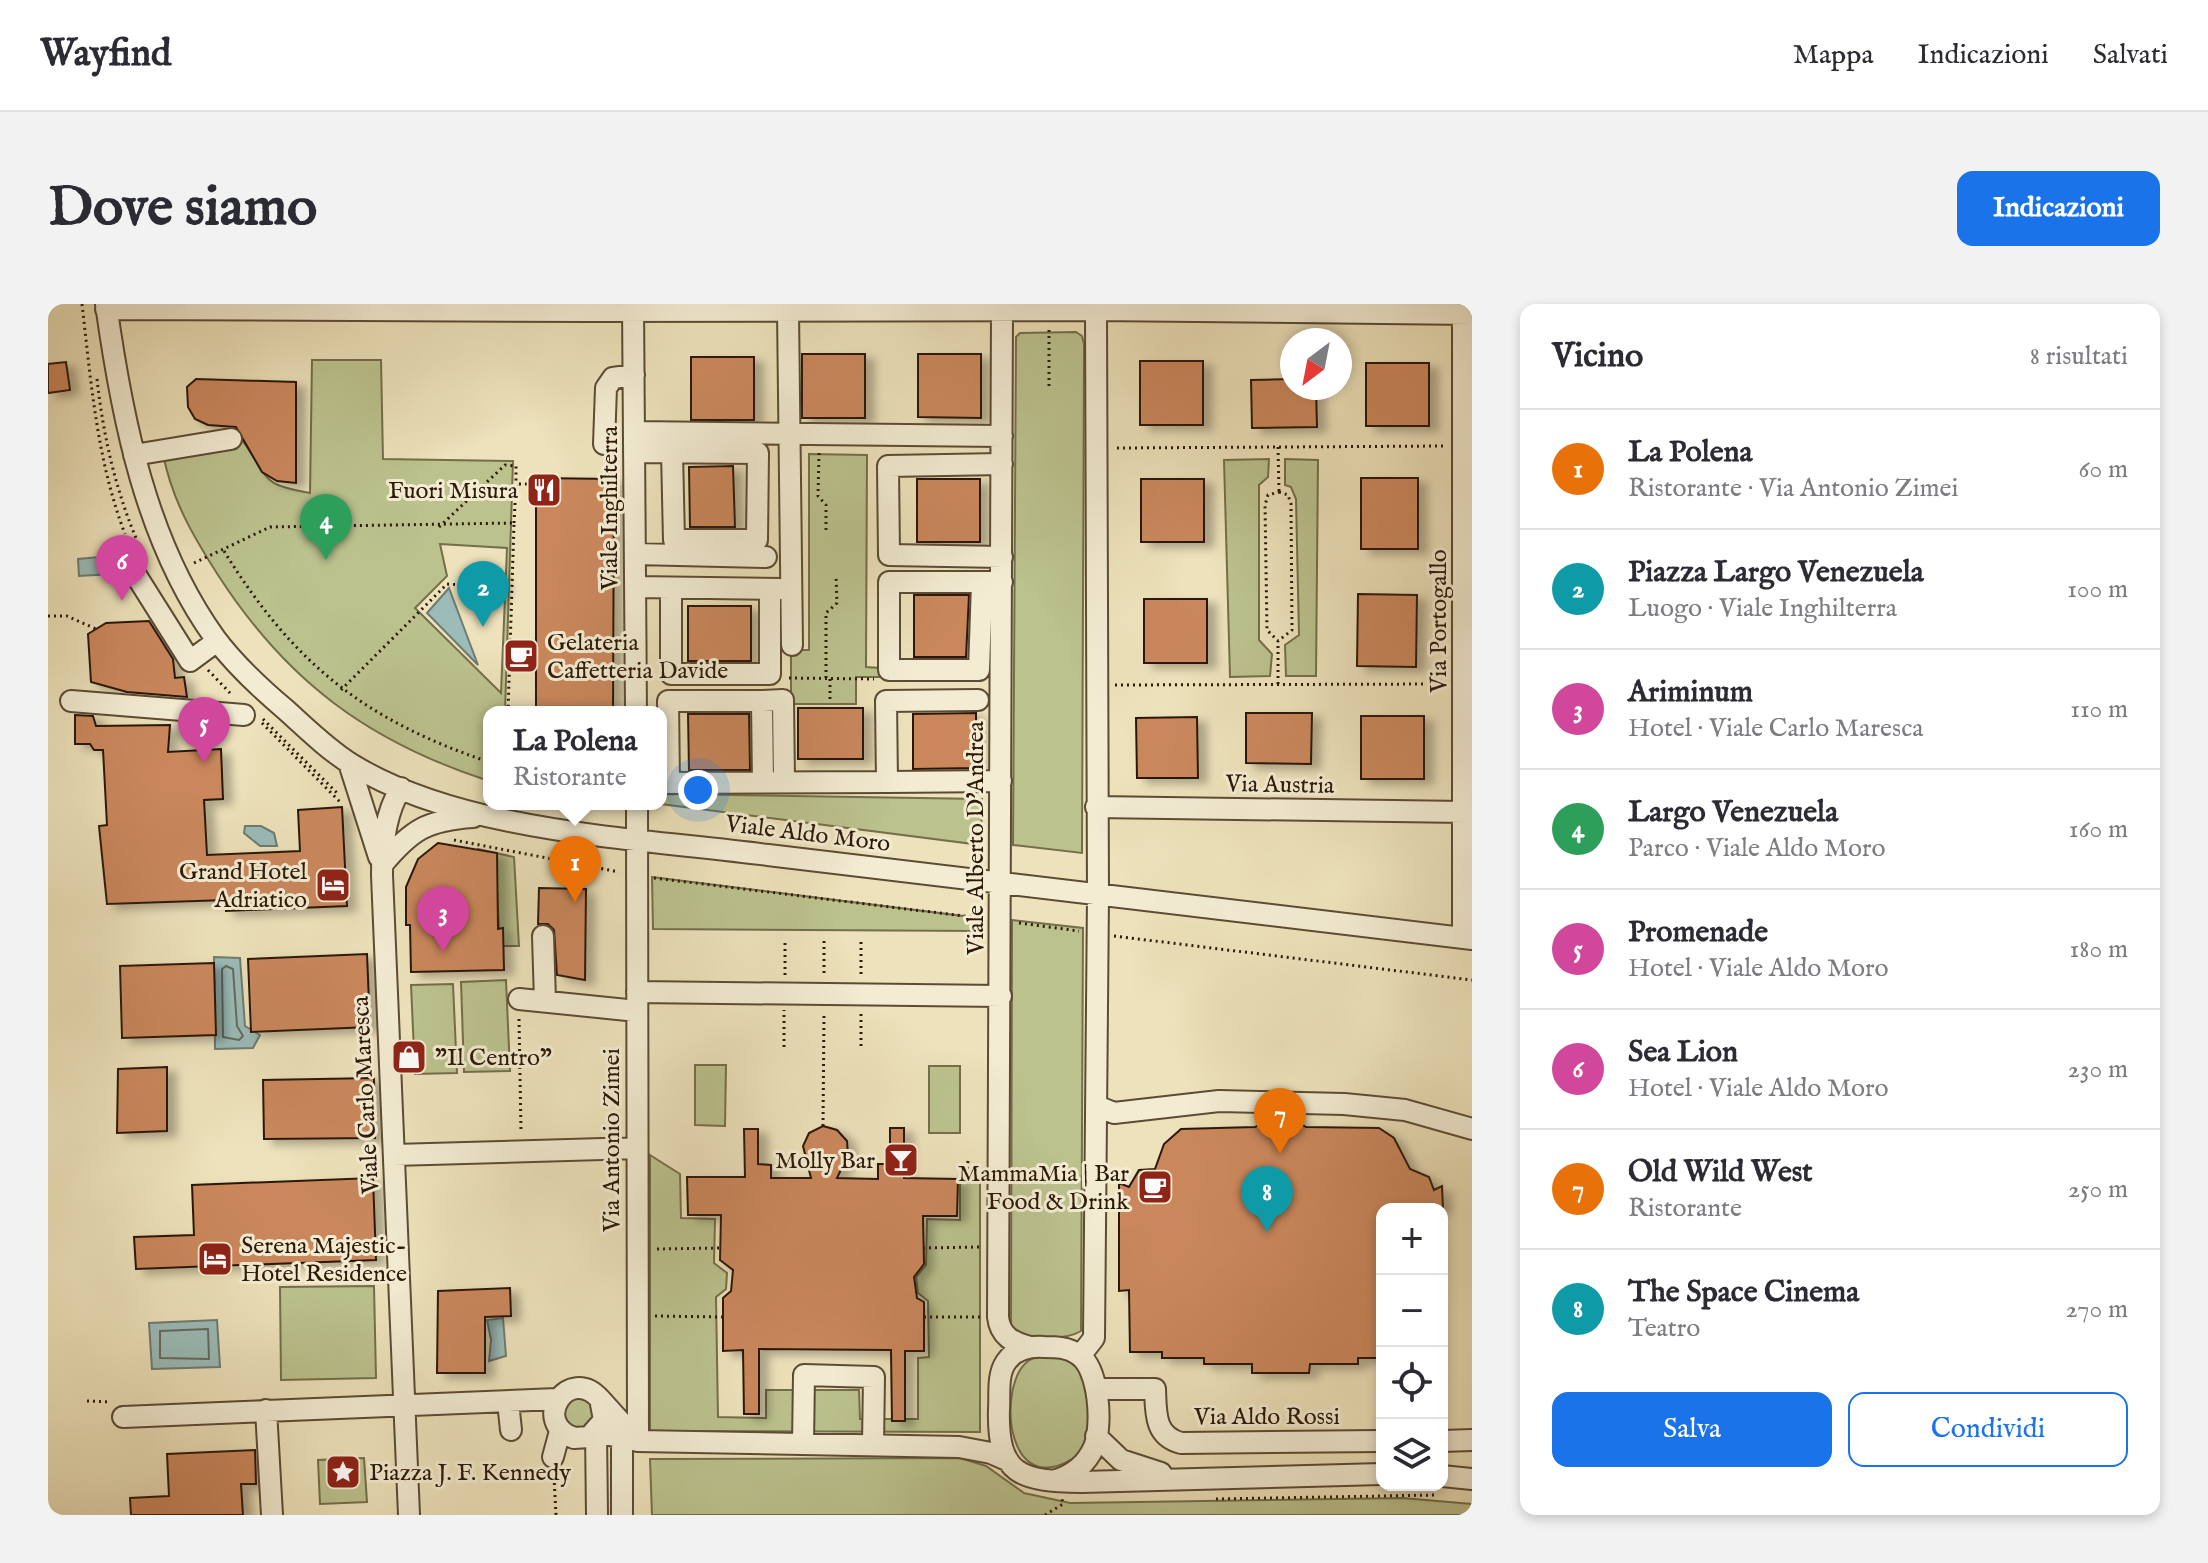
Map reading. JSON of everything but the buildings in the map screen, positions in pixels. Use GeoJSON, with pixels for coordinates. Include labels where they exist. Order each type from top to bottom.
{"type":"FeatureCollection","features":[{"type":"Feature","properties":{"kind":"street"},"geometry":{"type":"LineString","coordinates":[[106,307],[1466,311]]}},
{"type":"Feature","properties":{"kind":"street","name":"Viale Aldo Moro"},"geometry":{"type":"LineString","coordinates":[[106,307],[134,455],[176,571],[217,641],[266,693],[349,763],[401,788],[483,817],[1098,896],[1467,938]]}},
{"type":"Feature","properties":{"kind":"street","name":"Viale Inghilterra"},"geometry":{"type":"LineString","coordinates":[[633,308],[636,706]]}},
{"type":"Feature","properties":{"kind":"street"},"geometry":{"type":"LineString","coordinates":[[1080,1356],[1094,1338],[1098,896],[1096,310]]}},
{"type":"Feature","properties":{"kind":"street"},"geometry":{"type":"LineString","coordinates":[[788,311],[792,645]]}},
{"type":"Feature","properties":{"kind":"street","name":"Viale Alberto D'Andrea"},"geometry":{"type":"LineString","coordinates":[[998,1317],[1001,781],[992,582],[1002,557],[1002,311]]}},
{"type":"Feature","properties":{"kind":"street","name":"Via Portogallo"},"geometry":{"type":"LineString","coordinates":[[1466,311],[1468,781],[1464,812],[1467,938]]}},
{"type":"Feature","properties":{"kind":"street"},"geometry":{"type":"LineString","coordinates":[[604,444],[606,388],[613,378],[634,375]]}},
{"type":"Feature","properties":{"kind":"street"},"geometry":{"type":"LineString","coordinates":[[634,442],[790,434],[1002,436]]}},
{"type":"Feature","properties":{"kind":"street"},"geometry":{"type":"LineString","coordinates":[[134,455],[231,439]]}},
{"type":"Feature","properties":{"kind":"street"},"geometry":{"type":"LineString","coordinates":[[634,442],[672,452],[758,453],[757,540],[674,540],[672,452]]}},
{"type":"Feature","properties":{"kind":"street"},"geometry":{"type":"LineString","coordinates":[[889,582],[992,582],[979,670],[889,670],[888,466],[1002,464]]}},
{"type":"Feature","properties":{"kind":"street"},"geometry":{"type":"LineString","coordinates":[[122,553],[190,661],[217,641]]}},
{"type":"Feature","properties":{"kind":"street"},"geometry":{"type":"LineString","coordinates":[[635,554],[766,557]]}},
{"type":"Feature","properties":{"kind":"street"},"geometry":{"type":"LineString","coordinates":[[889,555],[1002,557]]}},
{"type":"Feature","properties":{"kind":"street"},"geometry":{"type":"LineString","coordinates":[[635,587],[793,589]]}},
{"type":"Feature","properties":{"kind":"street"},"geometry":{"type":"LineString","coordinates":[[671,588],[671,674],[770,674],[770,590]]}},
{"type":"Feature","properties":{"kind":"street"},"geometry":{"type":"LineString","coordinates":[[71,701],[241,718],[266,693]]}},
{"type":"Feature","properties":{"kind":"street"},"geometry":{"type":"LineString","coordinates":[[667,728],[668,701],[783,700],[773,782]]}},
{"type":"Feature","properties":{"kind":"street"},"geometry":{"type":"LineString","coordinates":[[887,782],[886,701],[978,700]]}},
{"type":"Feature","properties":{"kind":"street","name":"Viale Carlo Maresca"},"geometry":{"type":"LineString","coordinates":[[349,763],[382,865]]}},
{"type":"Feature","properties":{"kind":"street"},"geometry":{"type":"LineString","coordinates":[[667,783],[1001,781]]}},
{"type":"Feature","properties":{"kind":"street","name":"Viale Carlo Maresca"},"geometry":{"type":"LineString","coordinates":[[401,788],[392,802],[382,865],[409,1515]]}},
{"type":"Feature","properties":{"kind":"street","name":"Via Austria"},"geometry":{"type":"LineString","coordinates":[[1096,807],[1464,812]]}},
{"type":"Feature","properties":{"kind":"street"},"geometry":{"type":"LineString","coordinates":[[637,810],[637,838]]}},
{"type":"Feature","properties":{"kind":"street"},"geometry":{"type":"LineString","coordinates":[[382,865],[406,836],[423,827],[452,819],[483,817]]}},
{"type":"Feature","properties":{"kind":"street","name":"Via Antonio Zimei"},"geometry":{"type":"LineString","coordinates":[[622,1515],[638,1316],[637,838]]}},
{"type":"Feature","properties":{"kind":"street"},"geometry":{"type":"LineString","coordinates":[[543,936],[534,1000],[637,1002],[824,994],[1001,996]]}},
{"type":"Feature","properties":{"kind":"street"},"geometry":{"type":"LineString","coordinates":[[1097,1106],[1114,1113],[1219,1101],[1344,1104],[1405,1110],[1472,1129]]}},
{"type":"Feature","properties":{"kind":"street"},"geometry":{"type":"LineString","coordinates":[[394,1155],[637,1148]]}},
{"type":"Feature","properties":{"kind":"street"},"geometry":{"type":"LineString","coordinates":[[998,1317],[1007,1337],[1030,1347],[1063,1348],[1080,1356],[1094,1376],[1097,1389],[1096,1436],[1091,1452],[1077,1471],[1058,1488]]}},
{"type":"Feature","properties":{"kind":"street"},"geometry":{"type":"LineString","coordinates":[[1007,1460],[1000,1447],[1002,1369],[1012,1355],[1030,1347]]}},
{"type":"Feature","properties":{"kind":"street"},"geometry":{"type":"LineString","coordinates":[[803,1444],[804,1375],[874,1377],[873,1445]]}},
{"type":"Feature","properties":{"kind":"street"},"geometry":{"type":"LineString","coordinates":[[553,1457],[558,1428],[553,1411],[557,1399],[570,1388],[579,1387],[595,1392],[630,1439]]}},
{"type":"Feature","properties":{"kind":"street","name":"Via Aldo Rossi"},"geometry":{"type":"LineString","coordinates":[[1097,1389],[1155,1389],[1160,1428],[1171,1440],[1181,1443],[1376,1441]]}},
{"type":"Feature","properties":{"kind":"street"},"geometry":{"type":"LineString","coordinates":[[123,1417],[557,1399]]}},
{"type":"Feature","properties":{"kind":"street"},"geometry":{"type":"LineString","coordinates":[[597,1515],[596,1432],[605,1413],[600,1399]]}},
{"type":"Feature","properties":{"kind":"street"},"geometry":{"type":"LineString","coordinates":[[508,1402],[532,1409],[574,1438],[596,1432],[630,1439],[959,1447],[991,1453],[1007,1460],[1027,1476],[1058,1488],[1180,1477],[1376,1474]]}},
{"type":"Feature","properties":{"kind":"street"},"geometry":{"type":"LineString","coordinates":[[508,1402],[511,1430]]}},
{"type":"Feature","properties":{"kind":"street"},"geometry":{"type":"LineString","coordinates":[[266,1410],[272,1515]]}},
{"type":"Feature","properties":{"kind":"street"},"geometry":{"type":"LineString","coordinates":[[959,1447],[999,1427]]}},
{"type":"Feature","properties":{"kind":"street"},"geometry":{"type":"LineString","coordinates":[[1096,1436],[1121,1460],[1180,1477]]}},
{"type":"Feature","properties":{"kind":"street"},"geometry":{"type":"LineString","coordinates":[[1448,1441],[1472,1440]]}},
{"type":"Feature","properties":{"kind":"street"},"geometry":{"type":"LineString","coordinates":[[1448,1477],[1472,1479]]}},
{"type":"Feature","properties":{"kind":"path"},"geometry":{"type":"LineString","coordinates":[[1049,330],[1049,390]]}},
{"type":"Feature","properties":{"kind":"path"},"geometry":{"type":"LineString","coordinates":[[819,434],[818,496],[826,505],[826,534]]}},
{"type":"Feature","properties":{"kind":"path"},"geometry":{"type":"LineString","coordinates":[[1113,448],[1446,446]]}},
{"type":"Feature","properties":{"kind":"path"},"geometry":{"type":"LineString","coordinates":[[1278,447],[1279,492]]}},
{"type":"Feature","properties":{"kind":"path"},"geometry":{"type":"LineString","coordinates":[[439,527],[505,465],[516,466],[508,706]]}},
{"type":"Feature","properties":{"kind":"path"},"geometry":{"type":"LineString","coordinates":[[516,484],[536,484]]}},
{"type":"Feature","properties":{"kind":"path"},"geometry":{"type":"LineString","coordinates":[[1278,641],[1292,630],[1291,504],[1288,495],[1279,492],[1268,495],[1265,505],[1267,630],[1278,641],[1278,684]]}},
{"type":"Feature","properties":{"kind":"path"},"geometry":{"type":"LineString","coordinates":[[176,571],[270,527],[439,527],[514,523]]}},
{"type":"Feature","properties":{"kind":"path"},"geometry":{"type":"LineString","coordinates":[[223,549],[256,600],[290,641],[341,690],[415,734],[483,760]]}},
{"type":"Feature","properties":{"kind":"path"},"geometry":{"type":"LineString","coordinates":[[830,702],[826,613],[837,603],[836,575]]}},
{"type":"Feature","properties":{"kind":"path"},"geometry":{"type":"LineString","coordinates":[[341,690],[447,584],[512,588]]}},
{"type":"Feature","properties":{"kind":"path"},"geometry":{"type":"LineString","coordinates":[[48,616],[67,616],[96,629]]}},
{"type":"Feature","properties":{"kind":"path"},"geometry":{"type":"LineString","coordinates":[[778,678],[875,679]]}},
{"type":"Feature","properties":{"kind":"path"},"geometry":{"type":"LineString","coordinates":[[1112,685],[1447,684]]}},
{"type":"Feature","properties":{"kind":"path"},"geometry":{"type":"LineString","coordinates":[[442,837],[616,871]]}},
{"type":"Feature","properties":{"kind":"path"},"geometry":{"type":"LineString","coordinates":[[653,878],[986,919]]}},
{"type":"Feature","properties":{"kind":"path"},"geometry":{"type":"LineString","coordinates":[[1017,923],[1080,931]]}},
{"type":"Feature","properties":{"kind":"path"},"geometry":{"type":"LineString","coordinates":[[1112,935],[1472,980]]}},
{"type":"Feature","properties":{"kind":"path"},"geometry":{"type":"LineString","coordinates":[[823,1126],[824,941]]}},
{"type":"Feature","properties":{"kind":"path"},"geometry":{"type":"LineString","coordinates":[[519,1151],[534,1000]]}},
{"type":"Feature","properties":{"kind":"path"},"geometry":{"type":"LineString","coordinates":[[968,1161],[967,1172],[988,1173]]}},
{"type":"Feature","properties":{"kind":"path"},"geometry":{"type":"LineString","coordinates":[[904,1162],[917,1162]]}},
{"type":"Feature","properties":{"kind":"path"},"geometry":{"type":"LineString","coordinates":[[923,1248],[1000,1247]]}},
{"type":"Feature","properties":{"kind":"path"},"geometry":{"type":"LineString","coordinates":[[637,1250],[721,1248]]}},
{"type":"Feature","properties":{"kind":"path"},"geometry":{"type":"LineString","coordinates":[[638,1316],[723,1317]]}},
{"type":"Feature","properties":{"kind":"path"},"geometry":{"type":"LineString","coordinates":[[924,1317],[998,1317]]}},
{"type":"Feature","properties":{"kind":"path"},"geometry":{"type":"LineString","coordinates":[[553,1457],[556,1515]]}},
{"type":"Feature","properties":{"kind":"path"},"geometry":{"type":"LineString","coordinates":[[1045,1515],[1063,1504],[1058,1488]]}},
{"type":"Feature","properties":{"kind":"green space"},"geometry":{"type":"Polygon","coordinates":[[[1076,332],[1082,336],[1084,344],[1082,853],[1013,845],[1016,337],[1020,333],[1076,332]]]}},
{"type":"Feature","properties":{"kind":"green space"},"geometry":{"type":"Polygon","coordinates":[[[312,360],[381,360],[383,459],[513,461],[505,706],[483,706],[483,779],[406,747],[369,727],[334,704],[302,677],[245,613],[209,560],[178,502],[163,454],[242,440],[267,477],[293,490],[310,493],[312,360]],[[440,544],[447,576],[415,608],[501,693],[507,548],[440,544]]]}},
{"type":"Feature","properties":{"kind":"green space"},"geometry":{"type":"Polygon","coordinates":[[[809,454],[867,455],[866,667],[881,668],[881,677],[856,677],[856,704],[791,704],[791,650],[809,650],[809,454]]]}},
{"type":"Feature","properties":{"kind":"green space"},"geometry":{"type":"Polygon","coordinates":[[[1269,459],[1268,477],[1259,485],[1259,640],[1272,654],[1270,676],[1230,677],[1224,460],[1269,459]]]}},
{"type":"Feature","properties":{"kind":"green space"},"geometry":{"type":"Polygon","coordinates":[[[1285,459],[1318,460],[1316,676],[1286,676],[1285,645],[1299,635],[1296,499],[1291,487],[1285,485],[1285,459]]]}},
{"type":"Feature","properties":{"kind":"green space"},"geometry":{"type":"Polygon","coordinates":[[[667,794],[982,799],[981,845],[667,805],[667,794]]]}},
{"type":"Feature","properties":{"kind":"green space"},"geometry":{"type":"Polygon","coordinates":[[[478,849],[514,857],[519,946],[503,946],[503,929],[499,929],[496,870],[474,867],[478,849]]]}},
{"type":"Feature","properties":{"kind":"green space"},"geometry":{"type":"Polygon","coordinates":[[[652,877],[979,918],[979,931],[653,929],[652,877]]]}},
{"type":"Feature","properties":{"kind":"green space"},"geometry":{"type":"Polygon","coordinates":[[[1012,920],[1083,928],[1081,1331],[1065,1336],[1036,1337],[1011,1330],[1012,920]]]}},
{"type":"Feature","properties":{"kind":"green space"},"geometry":{"type":"Polygon","coordinates":[[[506,980],[510,1071],[464,1072],[461,982],[506,980]]]}},
{"type":"Feature","properties":{"kind":"green space"},"geometry":{"type":"Polygon","coordinates":[[[453,984],[457,1073],[415,1074],[411,985],[453,984]]]}},
{"type":"Feature","properties":{"kind":"green space"},"geometry":{"type":"Polygon","coordinates":[[[695,1065],[726,1065],[725,1126],[695,1125],[695,1065]]]}},
{"type":"Feature","properties":{"kind":"green space"},"geometry":{"type":"Polygon","coordinates":[[[929,1066],[960,1066],[960,1133],[929,1133],[929,1066]]]}},
{"type":"Feature","properties":{"kind":"green space"},"geometry":{"type":"Polygon","coordinates":[[[650,1155],[680,1174],[681,1218],[715,1219],[714,1263],[727,1273],[726,1289],[716,1297],[718,1417],[766,1418],[766,1390],[859,1390],[860,1419],[918,1419],[918,1358],[929,1357],[928,1301],[918,1293],[916,1277],[926,1265],[927,1219],[960,1220],[960,1177],[980,1177],[980,1432],[650,1431],[650,1155]]]}},
{"type":"Feature","properties":{"kind":"green space"},"geometry":{"type":"Polygon","coordinates":[[[374,1286],[376,1378],[281,1380],[280,1287],[374,1286]]]}},
{"type":"Feature","properties":{"kind":"green space"},"geometry":{"type":"Polygon","coordinates":[[[1052,1355],[1078,1369],[1084,1379],[1089,1405],[1086,1449],[1059,1465],[1039,1467],[1024,1457],[1015,1439],[1011,1417],[1012,1395],[1018,1375],[1028,1361],[1052,1355]]]}},
{"type":"Feature","properties":{"kind":"green space"},"geometry":{"type":"Polygon","coordinates":[[[579,1398],[590,1402],[594,1413],[590,1424],[579,1428],[568,1424],[564,1413],[568,1402],[579,1398]]]}},
{"type":"Feature","properties":{"kind":"green space"},"geometry":{"type":"Polygon","coordinates":[[[364,1458],[367,1502],[320,1504],[318,1460],[364,1458]]]}},
{"type":"Feature","properties":{"kind":"green space"},"geometry":{"type":"Polygon","coordinates":[[[960,1458],[986,1466],[1024,1493],[1070,1503],[1403,1498],[1472,1504],[1472,1515],[652,1515],[650,1459],[960,1458]]]}},
{"type":"Feature","properties":{"kind":"water"},"geometry":{"type":"Polygon","coordinates":[[[111,556],[113,574],[79,576],[78,559],[111,556]]]}},
{"type":"Feature","properties":{"kind":"water"},"geometry":{"type":"Polygon","coordinates":[[[449,588],[478,665],[427,613],[449,588]]]}},
{"type":"Feature","properties":{"kind":"water"},"geometry":{"type":"Polygon","coordinates":[[[245,826],[261,826],[274,833],[277,846],[260,846],[244,833],[245,826]]]}},
{"type":"Feature","properties":{"kind":"water"},"geometry":{"type":"Polygon","coordinates":[[[214,957],[240,958],[245,1026],[260,1035],[253,1048],[215,1049],[214,957]]]}},
{"type":"Feature","properties":{"kind":"water"},"geometry":{"type":"Polygon","coordinates":[[[503,1318],[506,1356],[489,1361],[491,1340],[487,1320],[503,1318]]]}},
{"type":"Feature","properties":{"kind":"water"},"geometry":{"type":"Polygon","coordinates":[[[217,1320],[220,1367],[152,1369],[149,1323],[217,1320]]]}},
{"type":"Feature","properties":{"kind":"place","name":"Fuori Misura"},"geometry":{"type":"Point","coordinates":[544,490]}},
{"type":"Feature","properties":{"kind":"place","name":"Largo Venezuela"},"geometry":{"type":"Point","coordinates":[326,560]}},
{"type":"Feature","properties":{"kind":"place","name":"Sea Lion"},"geometry":{"type":"Point","coordinates":[122,601]}},
{"type":"Feature","properties":{"kind":"place","name":"Piazza Largo Venezuela"},"geometry":{"type":"Point","coordinates":[483,627]}},
{"type":"Feature","properties":{"kind":"place","name":"Gelateria Caffetteria Davide"},"geometry":{"type":"Point","coordinates":[521,656]}},
{"type":"Feature","properties":{"kind":"place","name":"Promenade"},"geometry":{"type":"Point","coordinates":[204,763]}},
{"type":"Feature","properties":{"kind":"place","name":"Grand Hotel Adriatico"},"geometry":{"type":"Point","coordinates":[333,885]}},
{"type":"Feature","properties":{"kind":"place","name":"La Polena"},"geometry":{"type":"Point","coordinates":[575,902]}},
{"type":"Feature","properties":{"kind":"place","name":"Ariminum"},"geometry":{"type":"Point","coordinates":[443,952]}},
{"type":"Feature","properties":{"kind":"place","name":"\"Il Centro\""},"geometry":{"type":"Point","coordinates":[409,1057]}},
{"type":"Feature","properties":{"kind":"place","name":"Old Wild West"},"geometry":{"type":"Point","coordinates":[1280,1154]}},
{"type":"Feature","properties":{"kind":"place","name":"Molly Bar"},"geometry":{"type":"Point","coordinates":[901,1160]}},
{"type":"Feature","properties":{"kind":"place","name":"MammaMia | Bar Food & Drink"},"geometry":{"type":"Point","coordinates":[1155,1187]}},
{"type":"Feature","properties":{"kind":"place","name":"The Space Cinema"},"geometry":{"type":"Point","coordinates":[1267,1232]}},
{"type":"Feature","properties":{"kind":"place","name":"Serena Majestic- Hotel Residence"},"geometry":{"type":"Point","coordinates":[215,1259]}},
{"type":"Feature","properties":{"kind":"place","name":"Piazza J. F. Kennedy"},"geometry":{"type":"Point","coordinates":[343,1472]}}]}
